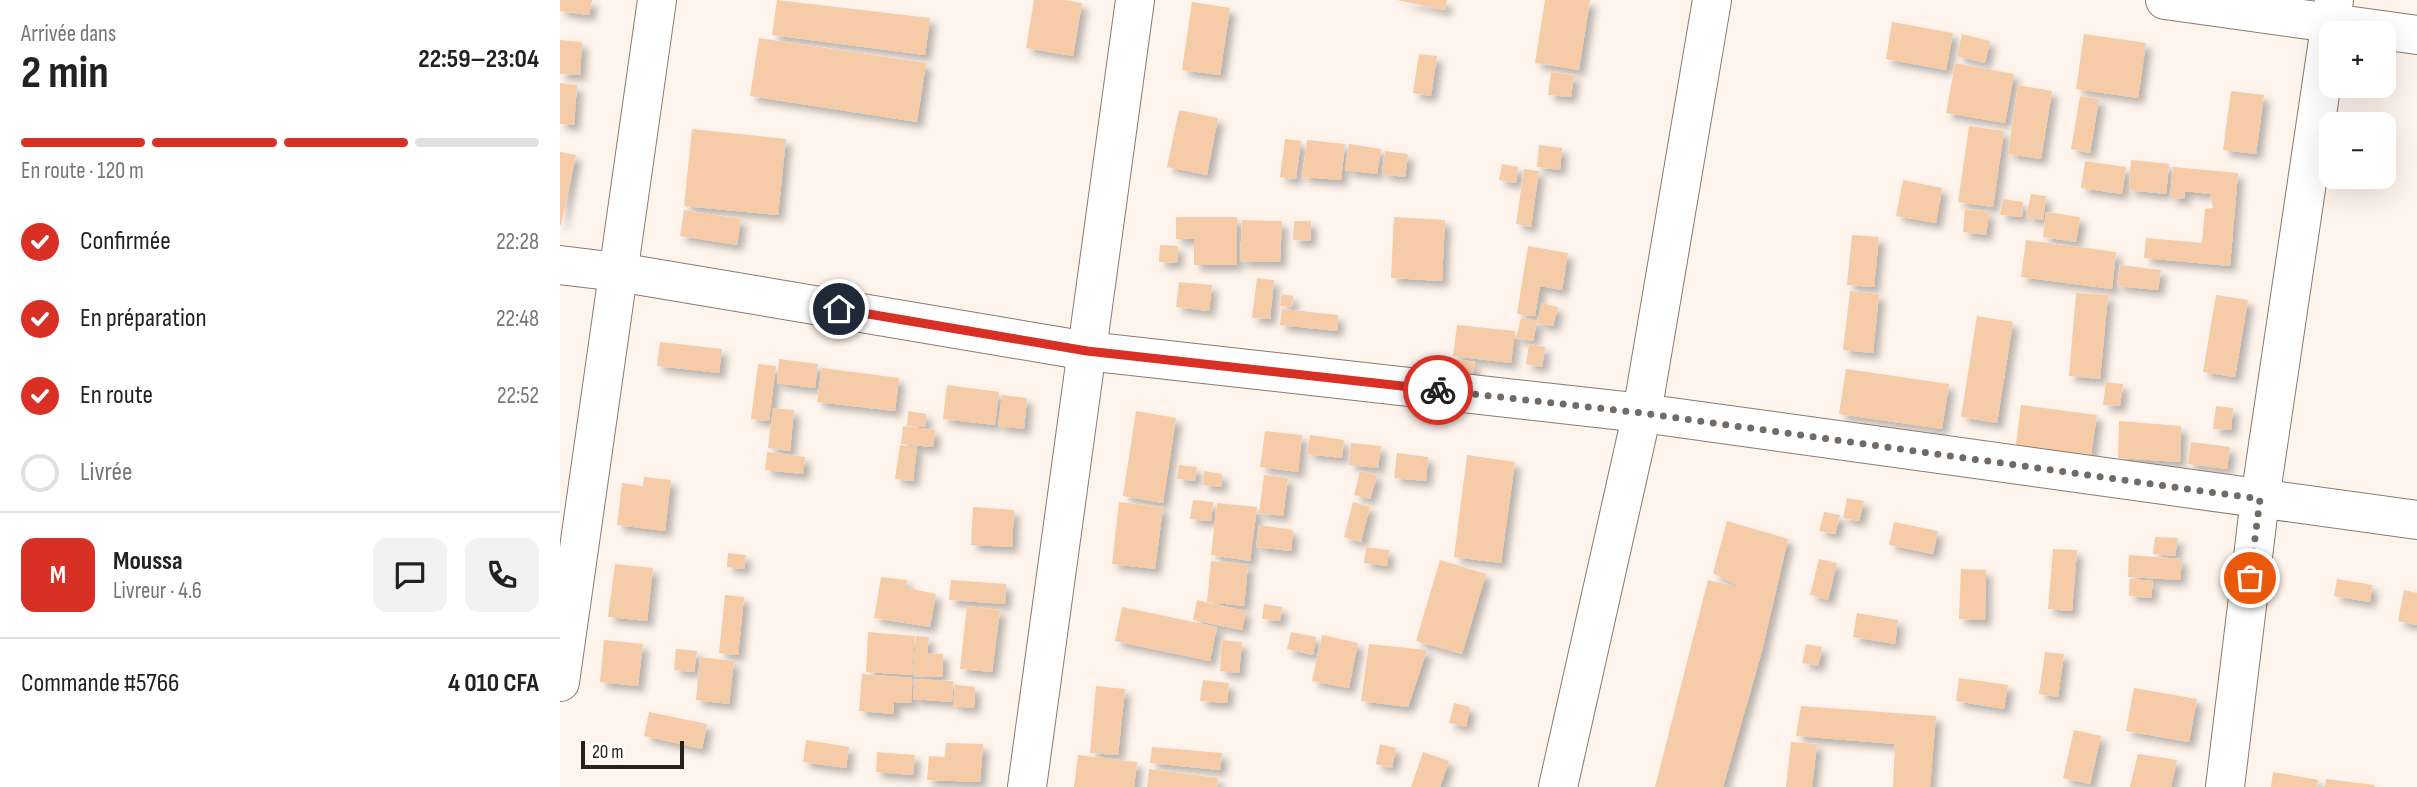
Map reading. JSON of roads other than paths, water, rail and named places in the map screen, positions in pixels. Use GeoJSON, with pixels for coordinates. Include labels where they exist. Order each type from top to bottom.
{"type":"FeatureCollection","features":[{"type":"Feature","properties":{"kind":"main road"},"geometry":{"type":"LineString","coordinates":[[560,682],[657,0]]}},
{"type":"Feature","properties":{"kind":"main road"},"geometry":{"type":"LineString","coordinates":[[1027,787],[1135,0]]}},
{"type":"Feature","properties":{"kind":"main road"},"geometry":{"type":"LineString","coordinates":[[1558,787],[1642,413],[1712,0]]}},
{"type":"Feature","properties":{"kind":"main road"},"geometry":{"type":"LineString","coordinates":[[2165,0],[2332,11],[2417,35]]}},
{"type":"Feature","properties":{"kind":"main road"},"geometry":{"type":"LineString","coordinates":[[2225,787],[2260,499],[2332,11]]}},
{"type":"Feature","properties":{"kind":"main road"},"geometry":{"type":"LineString","coordinates":[[560,265],[618,272],[1087,351],[1642,413],[2417,520]]}}]}
